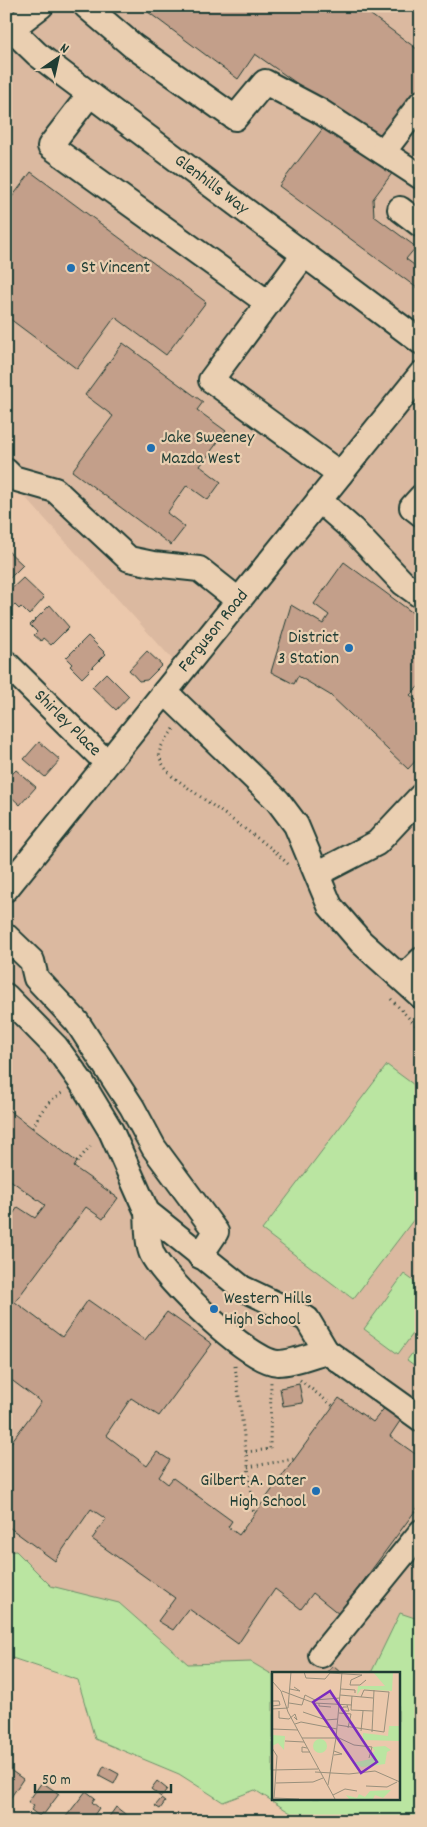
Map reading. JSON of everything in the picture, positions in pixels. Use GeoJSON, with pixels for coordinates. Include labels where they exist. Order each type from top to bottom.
{"type":"FeatureCollection","features":[{"type":"Feature","properties":{"kind":"street"},"geometry":{"type":"LineString","coordinates":[[9,27],[41,6]]}},
{"type":"Feature","properties":{"kind":"street"},"geometry":{"type":"LineString","coordinates":[[86,6],[133,46],[234,118],[265,82],[318,110],[421,177]]}},
{"type":"Feature","properties":{"kind":"street","name":"Glenhills Way"},"geometry":{"type":"LineString","coordinates":[[9,27],[37,54],[421,342]]}},
{"type":"Feature","properties":{"kind":"street"},"geometry":{"type":"LineString","coordinates":[[90,94],[50,146],[268,303]]}},
{"type":"Feature","properties":{"kind":"street"},"geometry":{"type":"LineString","coordinates":[[383,152],[421,103]]}},
{"type":"Feature","properties":{"kind":"street"},"geometry":{"type":"LineString","coordinates":[[400,209],[421,225]]}},
{"type":"Feature","properties":{"kind":"street"},"geometry":{"type":"LineString","coordinates":[[304,255],[210,380],[340,474]]}},
{"type":"Feature","properties":{"kind":"street","name":"Ferguson Road"},"geometry":{"type":"LineString","coordinates":[[6,889],[421,374]]}},
{"type":"Feature","properties":{"kind":"street"},"geometry":{"type":"LineString","coordinates":[[6,470],[13,478],[56,490],[129,559],[153,564],[199,569],[238,600]]}},
{"type":"Feature","properties":{"kind":"street"},"geometry":{"type":"LineString","coordinates":[[421,497],[412,507],[421,514]]}},
{"type":"Feature","properties":{"kind":"street"},"geometry":{"type":"LineString","coordinates":[[319,500],[353,530],[403,583],[421,596]]}},
{"type":"Feature","properties":{"kind":"street","name":"Shirley Place"},"geometry":{"type":"LineString","coordinates":[[6,663],[107,763]]}},
{"type":"Feature","properties":{"kind":"street"},"geometry":{"type":"LineString","coordinates":[[165,692],[278,801],[296,825],[330,906],[361,942],[394,986],[421,996]]}},
{"type":"Feature","properties":{"kind":"street"},"geometry":{"type":"LineString","coordinates":[[317,874],[377,843],[421,796]]}},
{"type":"Feature","properties":{"kind":"street"},"geometry":{"type":"LineString","coordinates":[[6,936],[32,961],[36,978],[78,1022],[132,1107],[154,1148],[216,1232],[200,1256]]}},
{"type":"Feature","properties":{"kind":"street"},"geometry":{"type":"LineString","coordinates":[[394,986],[421,960]]}},
{"type":"Feature","properties":{"kind":"street"},"geometry":{"type":"LineString","coordinates":[[6,996],[56,1046],[82,1083],[111,1131],[147,1212],[152,1253],[174,1284],[198,1309],[264,1359],[278,1363],[326,1351]]}},
{"type":"Feature","properties":{"kind":"street"},"geometry":{"type":"LineString","coordinates":[[147,1212],[242,1288],[307,1319],[326,1351],[421,1419]]}},
{"type":"Feature","properties":{"kind":"street"},"geometry":{"type":"LineString","coordinates":[[321,1655],[421,1532]]}},
{"type":"Feature","properties":{"kind":"path"},"geometry":{"type":"LineString","coordinates":[[168,735],[158,752],[159,762],[172,776],[271,848],[287,861],[290,867]]}},
{"type":"Feature","properties":{"kind":"path"},"geometry":{"type":"LineString","coordinates":[[394,986],[421,1031]]}},
{"type":"Feature","properties":{"kind":"path"},"geometry":{"type":"LineString","coordinates":[[33,1128],[39,1114],[50,1099],[82,1083]]}},
{"type":"Feature","properties":{"kind":"path"},"geometry":{"type":"LineString","coordinates":[[6,1212],[13,1214]]}},
{"type":"Feature","properties":{"kind":"path"},"geometry":{"type":"LineString","coordinates":[[234,1356],[254,1514]]}},
{"type":"Feature","properties":{"kind":"path"},"geometry":{"type":"LineString","coordinates":[[296,1376],[333,1406]]}},
{"type":"Feature","properties":{"kind":"path"},"geometry":{"type":"LineString","coordinates":[[246,1452],[270,1449],[272,1377]]}},
{"type":"Feature","properties":{"kind":"path"},"geometry":{"type":"LineString","coordinates":[[248,1468],[294,1459]]}},
{"type":"Feature","properties":{"kind":"shaded area"},"geometry":{"type":"Polygon","coordinates":[[[6,6],[421,6],[421,1821],[400,1800],[400,1672],[272,1672],[272,1746],[6,1560],[6,889],[182,670],[6,476],[6,6]]]}},
{"type":"Feature","properties":{"kind":"green space"},"geometry":{"type":"Polygon","coordinates":[[[387,1065],[421,1090],[421,1210],[353,1299],[262,1230],[387,1065]]]}},
{"type":"Feature","properties":{"kind":"green space"},"geometry":{"type":"Polygon","coordinates":[[[404,1274],[421,1286],[421,1323],[398,1354],[364,1329],[404,1274]]]}},
{"type":"Feature","properties":{"kind":"green space"},"geometry":{"type":"Polygon","coordinates":[[[421,1342],[421,1370],[407,1360],[421,1342]]]}},
{"type":"Feature","properties":{"kind":"green space"},"geometry":{"type":"Polygon","coordinates":[[[16,1551],[51,1586],[119,1603],[188,1664],[251,1662],[272,1674],[272,1800],[400,1800],[400,1672],[371,1672],[400,1613],[421,1620],[421,1821],[303,1821],[255,1790],[223,1802],[179,1774],[95,1739],[78,1680],[6,1656],[6,1552],[16,1551]]]}},
{"type":"Feature","properties":{"kind":"building"},"geometry":{"type":"Polygon","coordinates":[[[140,6],[359,6],[421,52],[421,88],[382,143],[255,54],[238,79],[140,6]]]}},
{"type":"Feature","properties":{"kind":"building"},"geometry":{"type":"Polygon","coordinates":[[[327,123],[393,172],[373,199],[374,216],[416,247],[406,259],[421,270],[421,291],[279,186],[327,123]]]}},
{"type":"Feature","properties":{"kind":"building"},"geometry":{"type":"Polygon","coordinates":[[[31,172],[206,302],[166,355],[115,317],[77,369],[6,316],[6,205],[31,172]]]}},
{"type":"Feature","properties":{"kind":"building","name":"Jake Sweeney Mazda West"},"geometry":{"type":"Polygon","coordinates":[[[123,343],[203,402],[197,410],[226,431],[200,466],[221,482],[208,500],[187,485],[167,513],[185,527],[171,545],[72,471],[113,416],[85,395],[123,343]]]}},
{"type":"Feature","properties":{"kind":"building"},"geometry":{"type":"Polygon","coordinates":[[[6,549],[23,565],[6,582],[6,549]]]}},
{"type":"Feature","properties":{"kind":"building","name":"District 3 Station"},"geometry":{"type":"Polygon","coordinates":[[[344,562],[421,619],[421,684],[410,695],[421,704],[421,755],[408,769],[330,695],[298,676],[294,684],[271,672],[291,605],[323,624],[329,615],[314,604],[344,562]]]}},
{"type":"Feature","properties":{"kind":"building"},"geometry":{"type":"Polygon","coordinates":[[[23,578],[44,598],[29,615],[21,607],[19,609],[15,605],[13,607],[6,600],[6,594],[23,578]]]}},
{"type":"Feature","properties":{"kind":"building"},"geometry":{"type":"Polygon","coordinates":[[[50,605],[69,627],[51,645],[43,638],[41,641],[34,635],[37,632],[30,625],[50,605]]]}},
{"type":"Feature","properties":{"kind":"building"},"geometry":{"type":"Polygon","coordinates":[[[88,636],[106,654],[82,678],[70,666],[72,664],[66,658],[88,636]]]}},
{"type":"Feature","properties":{"kind":"building"},"geometry":{"type":"Polygon","coordinates":[[[147,651],[162,665],[147,680],[139,681],[129,670],[147,651]]]}},
{"type":"Feature","properties":{"kind":"building"},"geometry":{"type":"Polygon","coordinates":[[[106,673],[129,696],[116,710],[92,687],[106,673]]]}},
{"type":"Feature","properties":{"kind":"building"},"geometry":{"type":"Polygon","coordinates":[[[39,742],[60,760],[45,777],[24,759],[39,742]]]}},
{"type":"Feature","properties":{"kind":"building"},"geometry":{"type":"Polygon","coordinates":[[[16,770],[36,787],[20,805],[6,792],[6,780],[16,770]]]}},
{"type":"Feature","properties":{"kind":"building"},"geometry":{"type":"Polygon","coordinates":[[[6,1108],[77,1162],[74,1167],[118,1198],[103,1219],[86,1207],[15,1302],[62,1337],[88,1300],[145,1340],[167,1312],[212,1344],[159,1416],[131,1398],[106,1435],[147,1466],[157,1452],[170,1460],[159,1477],[168,1484],[173,1478],[232,1521],[228,1527],[239,1535],[339,1398],[373,1422],[386,1406],[402,1418],[390,1436],[421,1458],[421,1503],[339,1614],[313,1593],[301,1609],[275,1589],[238,1644],[189,1609],[173,1630],[158,1621],[175,1598],[92,1539],[106,1519],[91,1509],[55,1561],[6,1525],[6,1449],[41,1402],[6,1376],[6,1224],[18,1207],[35,1218],[45,1205],[6,1177],[6,1108]]]}},
{"type":"Feature","properties":{"kind":"building"},"geometry":{"type":"Polygon","coordinates":[[[299,1384],[303,1403],[283,1406],[280,1388],[299,1384]]]}},
{"type":"Feature","properties":{"kind":"building"},"geometry":{"type":"Polygon","coordinates":[[[333,1666],[340,1672],[328,1672],[333,1666]]]}},
{"type":"Feature","properties":{"kind":"building"},"geometry":{"type":"Polygon","coordinates":[[[104,1766],[119,1774],[114,1784],[99,1776],[104,1766]]]}},
{"type":"Feature","properties":{"kind":"building"},"geometry":{"type":"Polygon","coordinates":[[[6,1767],[23,1779],[7,1803],[6,1803],[6,1767]]]}},
{"type":"Feature","properties":{"kind":"building"},"geometry":{"type":"Polygon","coordinates":[[[157,1781],[167,1789],[161,1797],[151,1789],[157,1781]]]}},
{"type":"Feature","properties":{"kind":"building"},"geometry":{"type":"Polygon","coordinates":[[[42,1782],[59,1794],[44,1814],[42,1813],[39,1816],[31,1810],[34,1806],[28,1802],[42,1782]]]}},
{"type":"Feature","properties":{"kind":"building"},"geometry":{"type":"Polygon","coordinates":[[[86,1791],[95,1798],[92,1802],[99,1808],[90,1821],[68,1821],[65,1818],[86,1791]]]}},
{"type":"Feature","properties":{"kind":"building"},"geometry":{"type":"Polygon","coordinates":[[[161,1799],[165,1802],[160,1809],[155,1806],[161,1799]]]}},
{"type":"Feature","properties":{"kind":"building"},"geometry":{"type":"Polygon","coordinates":[[[116,1807],[134,1821],[106,1821],[116,1807]]]}},
{"type":"Feature","properties":{"kind":"place","name":"St Vincent"},"geometry":{"type":"Point","coordinates":[71,268]}},
{"type":"Feature","properties":{"kind":"place","name":"Jake Sweeney Mazda West"},"geometry":{"type":"Point","coordinates":[151,448]}},
{"type":"Feature","properties":{"kind":"place","name":"District 3 Station"},"geometry":{"type":"Point","coordinates":[349,648]}},
{"type":"Feature","properties":{"kind":"place","name":"Western Hills High School"},"geometry":{"type":"Point","coordinates":[214,1309]}},
{"type":"Feature","properties":{"kind":"place","name":"Gilbert A. Dater High School"},"geometry":{"type":"Point","coordinates":[316,1491]}}]}
